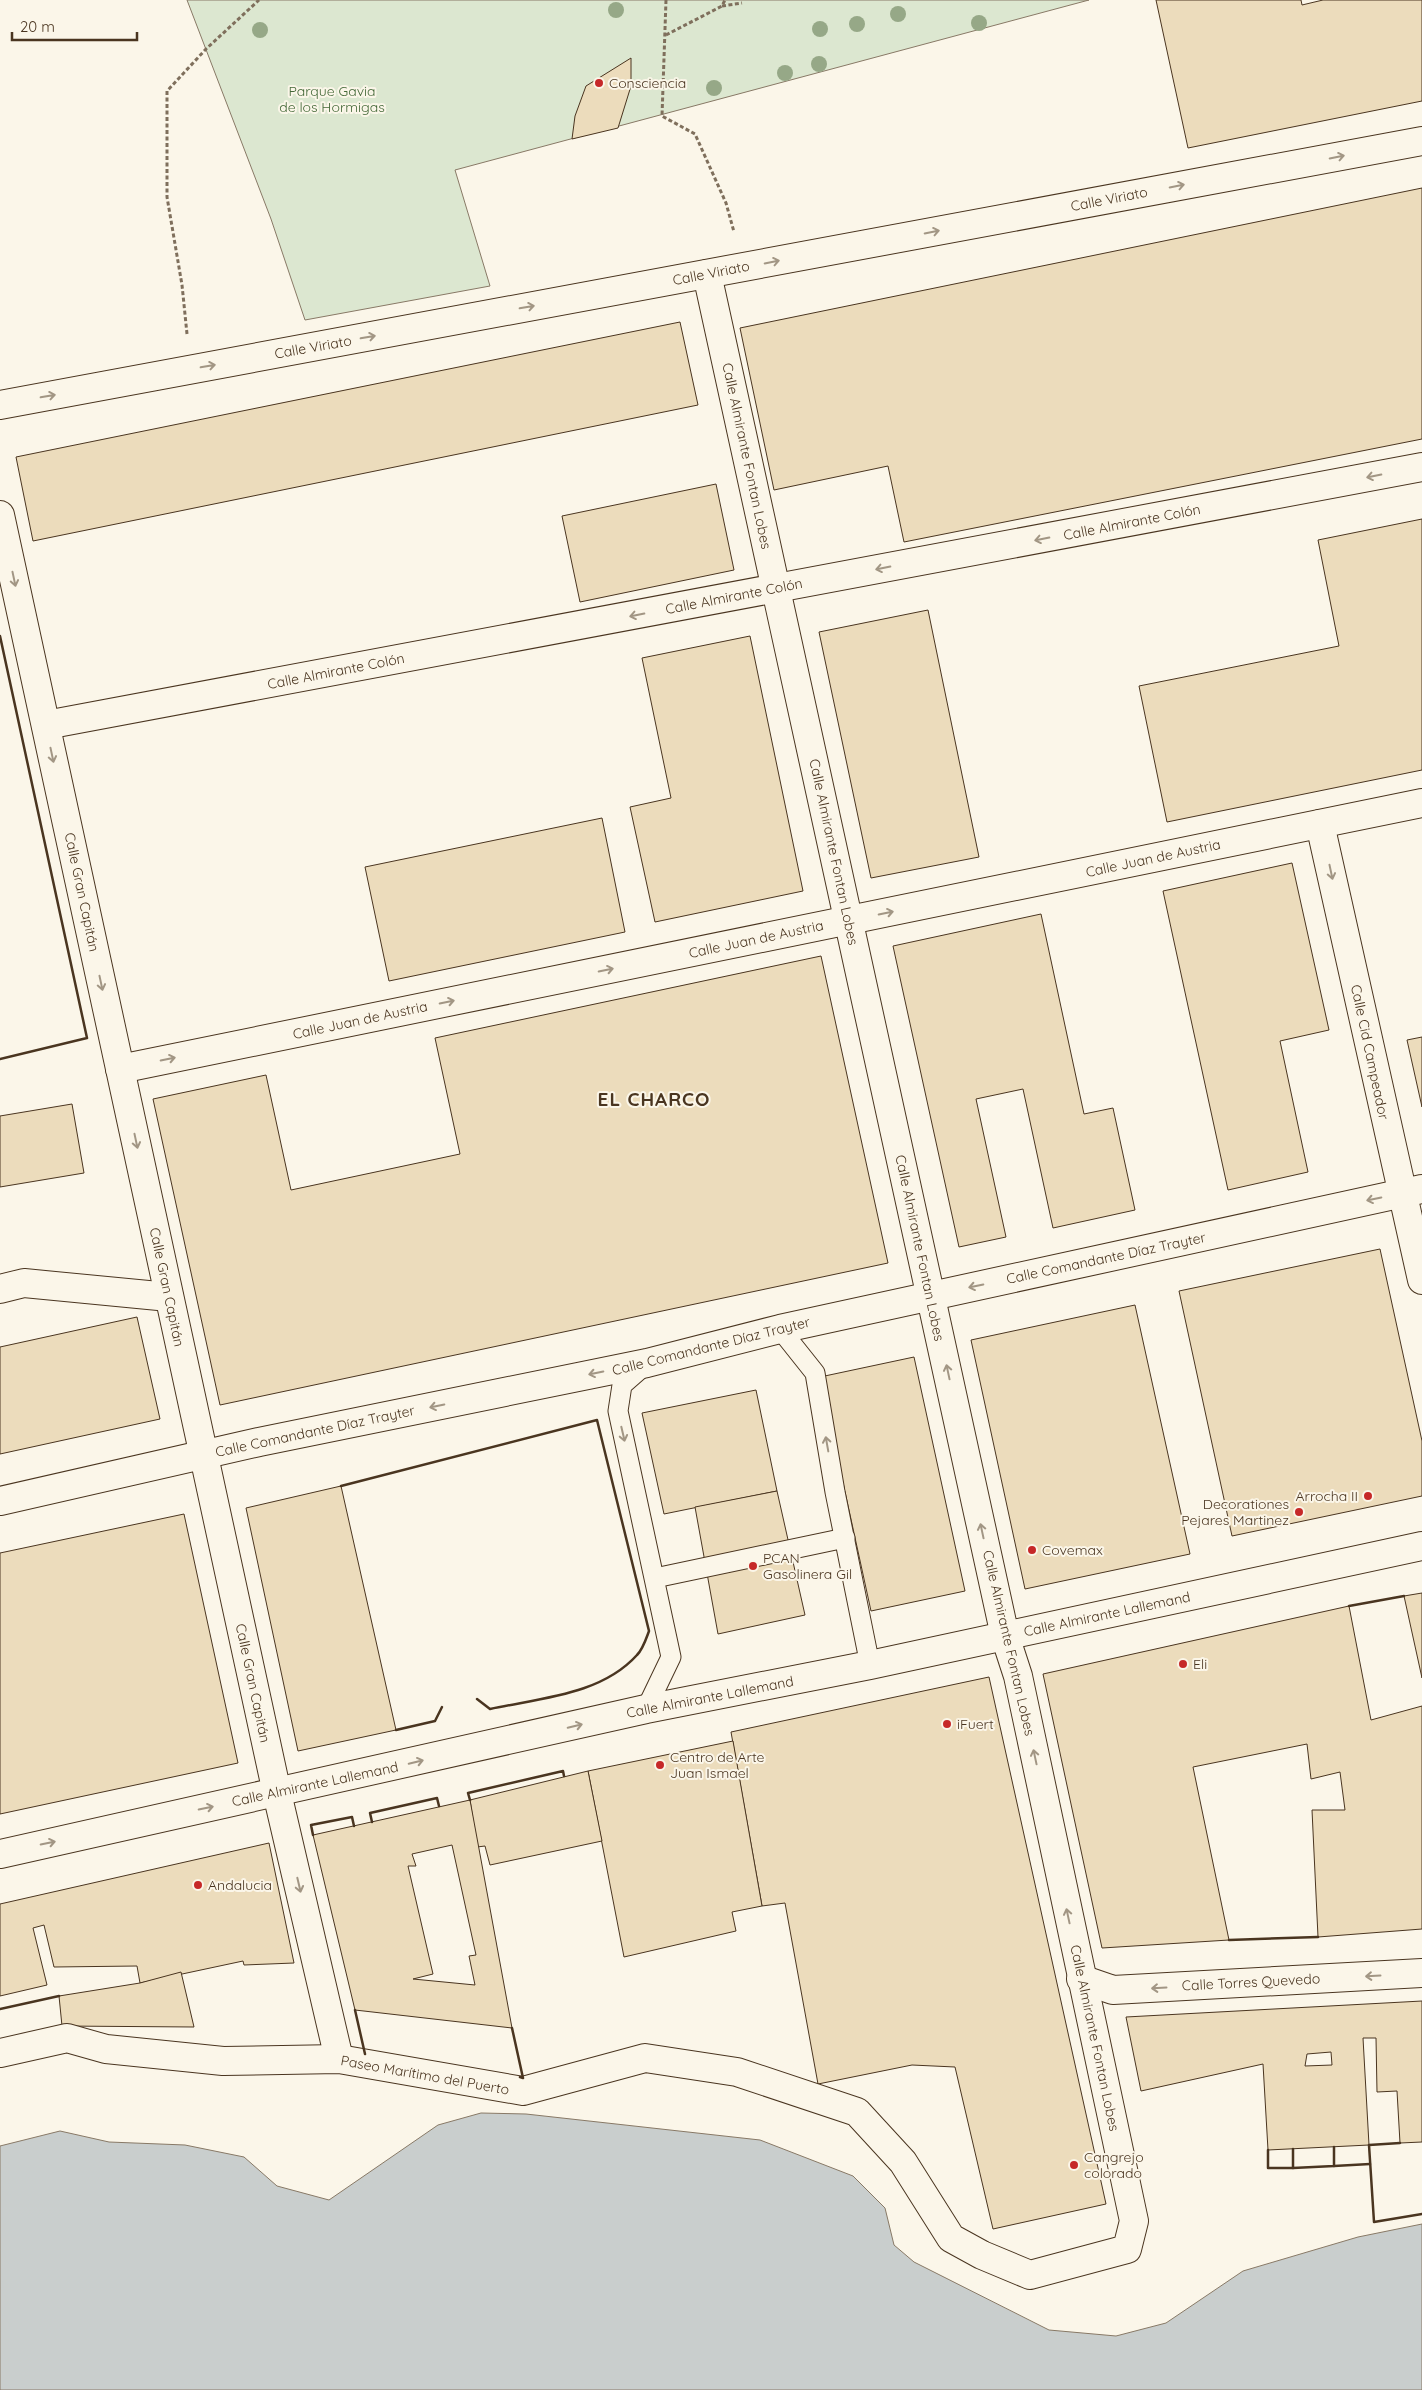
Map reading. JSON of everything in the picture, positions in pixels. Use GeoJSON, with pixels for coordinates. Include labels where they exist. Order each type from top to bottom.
{"type":"FeatureCollection","features":[{"type":"Feature","properties":{"kind":"street","name":"Calle Viriato"},"geometry":{"type":"LineString","coordinates":[[0,405],[1422,141]]}},
{"type":"Feature","properties":{"kind":"street","name":"Calle Almirante Fontan Lobes"},"geometry":{"type":"LineString","coordinates":[[707,274],[1005,1636],[1018,1676],[1134,2221]]}},
{"type":"Feature","properties":{"kind":"street","name":"Calle Almirante Colón"},"geometry":{"type":"LineString","coordinates":[[46,725],[1422,467]]}},
{"type":"Feature","properties":{"kind":"street","name":"Calle Gran Capitán"},"geometry":{"type":"LineString","coordinates":[[0,515],[277,1793],[339,2059]]}},
{"type":"Feature","properties":{"kind":"street","name":"Calle Juan de Austria"},"geometry":{"type":"LineString","coordinates":[[120,1069],[1422,803]]}},
{"type":"Feature","properties":{"kind":"street","name":"Calle Cid Campeador"},"geometry":{"type":"LineString","coordinates":[[1320,824],[1412,1191],[1422,1280]]}},
{"type":"Feature","properties":{"kind":"street","name":"Calle Comandante Díaz Trayter"},"geometry":{"type":"LineString","coordinates":[[0,1501],[204,1454],[647,1363],[780,1329],[1412,1191]]}},
{"type":"Feature","properties":{"kind":"street"},"geometry":{"type":"LineString","coordinates":[[0,1288],[24,1283],[169,1297]]}},
{"type":"Feature","properties":{"kind":"street","name":"Calle Almirante Lallemand"},"geometry":{"type":"LineString","coordinates":[[0,1854],[646,1709],[870,1665],[1422,1546]]}},
{"type":"Feature","properties":{"kind":"street","name":"Calle Torres Quevedo"},"geometry":{"type":"LineString","coordinates":[[1081,1979],[1113,1990],[1422,1973]]}},
{"type":"Feature","properties":{"kind":"street","name":"Paseo Marítimo del Puerto"},"geometry":{"type":"LineString","coordinates":[[0,2053],[67,2038],[106,2049],[222,2061],[339,2059],[523,2091],[645,2058],[738,2072],[857,2112],[903,2162],[951,2238],[982,2255],[1030,2276],[1127,2249],[1134,2221]]}},
{"type":"Feature","properties":{"kind":"lane"},"geometry":{"type":"LineString","coordinates":[[780,1329],[815,1373],[870,1665]]}},
{"type":"Feature","properties":{"kind":"lane"},"geometry":{"type":"LineString","coordinates":[[646,1709],[672,1657],[618,1411],[622,1385],[647,1363]]}},
{"type":"Feature","properties":{"kind":"lane"},"geometry":{"type":"LineString","coordinates":[[655,1578],[845,1538]]}},
{"type":"Feature","properties":{"kind":"path"},"geometry":{"type":"LineString","coordinates":[[188,342],[182,285],[167,197],[168,91],[206,49],[259,0]]}},
{"type":"Feature","properties":{"kind":"path"},"geometry":{"type":"LineString","coordinates":[[666,0],[662,116],[695,134],[726,203],[736,238]]}},
{"type":"Feature","properties":{"kind":"path"},"geometry":{"type":"LineString","coordinates":[[722,6],[725,0]]}},
{"type":"Feature","properties":{"kind":"path"},"geometry":{"type":"LineString","coordinates":[[666,35],[722,6],[742,3]]}},
{"type":"Feature","properties":{"kind":"green space","name":"Parque Gavia de los Hormigas"},"geometry":{"type":"Polygon","coordinates":[[[187,0],[1089,0],[455,170],[490,286],[305,320],[271,219],[187,0]]]}},
{"type":"Feature","properties":{"kind":"shaded area"},"geometry":{"type":"Polygon","coordinates":[[[481,2113],[526,2114],[760,2140],[853,2176],[885,2208],[894,2245],[914,2262],[1049,2330],[1116,2336],[1166,2323],[1243,2271],[1358,2237],[1422,2224],[1422,2390],[0,2390],[0,2146],[60,2131],[109,2142],[185,2145],[244,2157],[277,2186],[329,2200],[438,2125],[481,2113]]]}},
{"type":"Feature","properties":{"kind":"building"},"geometry":{"type":"Polygon","coordinates":[[[1156,0],[1301,0],[1302,5],[1323,0],[1422,0],[1422,101],[1188,148],[1156,0]]]}},
{"type":"Feature","properties":{"kind":"building"},"geometry":{"type":"Polygon","coordinates":[[[631,58],[631,86],[618,128],[572,139],[575,116],[586,86],[631,58]]]}},
{"type":"Feature","properties":{"kind":"building"},"geometry":{"type":"Polygon","coordinates":[[[1422,188],[1422,439],[904,542],[888,466],[774,490],[740,328],[1422,188]]]}},
{"type":"Feature","properties":{"kind":"building"},"geometry":{"type":"Polygon","coordinates":[[[680,322],[698,405],[33,541],[16,457],[680,322]]]}},
{"type":"Feature","properties":{"kind":"building"},"geometry":{"type":"Polygon","coordinates":[[[716,484],[734,570],[580,602],[562,516],[716,484]]]}},
{"type":"Feature","properties":{"kind":"building"},"geometry":{"type":"Polygon","coordinates":[[[1422,519],[1422,770],[1167,822],[1139,686],[1339,646],[1318,540],[1422,519]]]}},
{"type":"Feature","properties":{"kind":"building"},"geometry":{"type":"Polygon","coordinates":[[[928,610],[979,857],[871,878],[819,632],[928,610]]]}},
{"type":"Feature","properties":{"kind":"building"},"geometry":{"type":"Polygon","coordinates":[[[750,636],[803,891],[655,922],[630,807],[671,798],[642,658],[750,636]]]}},
{"type":"Feature","properties":{"kind":"building"},"geometry":{"type":"Polygon","coordinates":[[[602,818],[625,932],[389,981],[365,867],[602,818]]]}},
{"type":"Feature","properties":{"kind":"building"},"geometry":{"type":"Polygon","coordinates":[[[1292,863],[1329,1030],[1280,1041],[1308,1172],[1228,1190],[1163,891],[1292,863]]]}},
{"type":"Feature","properties":{"kind":"building"},"geometry":{"type":"Polygon","coordinates":[[[1041,914],[1084,1114],[1113,1108],[1135,1210],[1053,1228],[1023,1089],[976,1099],[1006,1237],[959,1247],[893,946],[1041,914]]]}},
{"type":"Feature","properties":{"kind":"building"},"geometry":{"type":"Polygon","coordinates":[[[821,956],[888,1263],[220,1405],[153,1099],[266,1075],[291,1190],[460,1154],[435,1038],[821,956]]]}},
{"type":"Feature","properties":{"kind":"building"},"geometry":{"type":"Polygon","coordinates":[[[1422,1037],[1422,1107],[1407,1040],[1422,1037]]]}},
{"type":"Feature","properties":{"kind":"building"},"geometry":{"type":"Polygon","coordinates":[[[72,1104],[84,1173],[0,1187],[0,1116],[72,1104]]]}},
{"type":"Feature","properties":{"kind":"building"},"geometry":{"type":"Polygon","coordinates":[[[1380,1249],[1422,1441],[1422,1496],[1232,1536],[1179,1291],[1380,1249]]]}},
{"type":"Feature","properties":{"kind":"building"},"geometry":{"type":"Polygon","coordinates":[[[1135,1305],[1190,1554],[1025,1589],[971,1340],[1135,1305]]]}},
{"type":"Feature","properties":{"kind":"building"},"geometry":{"type":"Polygon","coordinates":[[[137,1317],[160,1419],[0,1454],[0,1347],[137,1317]]]}},
{"type":"Feature","properties":{"kind":"building"},"geometry":{"type":"Polygon","coordinates":[[[914,1357],[965,1591],[871,1611],[820,1377],[914,1357]]]}},
{"type":"Feature","properties":{"kind":"building"},"geometry":{"type":"Polygon","coordinates":[[[756,1390],[777,1491],[664,1514],[642,1413],[756,1390]]]}},
{"type":"Feature","properties":{"kind":"building"},"geometry":{"type":"Polygon","coordinates":[[[341,1486],[396,1730],[298,1751],[246,1508],[341,1486]]]}},
{"type":"Feature","properties":{"kind":"building"},"geometry":{"type":"Polygon","coordinates":[[[777,1491],[805,1615],[718,1634],[695,1507],[777,1491]]]}},
{"type":"Feature","properties":{"kind":"building"},"geometry":{"type":"Polygon","coordinates":[[[184,1514],[238,1763],[0,1814],[0,1553],[184,1514]]]}},
{"type":"Feature","properties":{"kind":"building"},"geometry":{"type":"Polygon","coordinates":[[[1422,1593],[1422,1678],[1404,1596],[1422,1593]]]}},
{"type":"Feature","properties":{"kind":"building"},"geometry":{"type":"Polygon","coordinates":[[[1349,1606],[1371,1720],[1422,1706],[1422,1929],[1318,1937],[1312,1810],[1345,1810],[1340,1772],[1311,1779],[1307,1744],[1193,1767],[1229,1940],[1102,1948],[1043,1674],[1349,1606]]]}},
{"type":"Feature","properties":{"kind":"building"},"geometry":{"type":"Polygon","coordinates":[[[989,1677],[1106,2204],[993,2229],[955,2067],[912,2065],[818,2084],[785,1903],[762,1906],[731,1732],[989,1677]]]}},
{"type":"Feature","properties":{"kind":"building"},"geometry":{"type":"Polygon","coordinates":[[[733,1741],[762,1906],[732,1912],[736,1931],[624,1957],[588,1771],[733,1741]]]}},
{"type":"Feature","properties":{"kind":"building"},"geometry":{"type":"Polygon","coordinates":[[[588,1771],[602,1841],[490,1865],[485,1846],[477,1847],[470,1800],[588,1771]]]}},
{"type":"Feature","properties":{"kind":"building"},"geometry":{"type":"Polygon","coordinates":[[[470,1800],[512,2028],[355,2010],[313,1835],[470,1800]],[[452,1845],[412,1854],[416,1866],[408,1866],[433,1974],[413,1979],[475,1985],[469,1956],[476,1955],[452,1845]]]}},
{"type":"Feature","properties":{"kind":"building"},"geometry":{"type":"Polygon","coordinates":[[[269,1843],[294,1963],[244,1965],[243,1961],[140,1983],[137,1966],[54,1967],[44,1925],[33,1928],[47,1985],[0,1996],[0,1904],[269,1843]]]}},
{"type":"Feature","properties":{"kind":"building"},"geometry":{"type":"Polygon","coordinates":[[[181,1972],[194,2027],[62,2026],[59,1996],[140,1983],[181,1972]]]}},
{"type":"Feature","properties":{"kind":"building"},"geometry":{"type":"Polygon","coordinates":[[[1422,2001],[1422,2142],[1400,2143],[1397,2091],[1377,2092],[1376,2038],[1363,2038],[1369,2145],[1268,2150],[1263,2064],[1141,2091],[1126,2017],[1422,2001]],[[1331,2052],[1307,2054],[1305,2066],[1332,2065],[1331,2052]]]}},
{"type":"Feature","properties":{"kind":"wall"},"geometry":{"type":"LineString","coordinates":[[0,636],[87,1038],[0,1059]]}},
{"type":"Feature","properties":{"kind":"wall"},"geometry":{"type":"LineString","coordinates":[[341,1486],[597,1420],[649,1631],[644,1644],[637,1655],[622,1668],[606,1679],[588,1687],[549,1698],[490,1709],[477,1699]]}},
{"type":"Feature","properties":{"kind":"wall"},"geometry":{"type":"LineString","coordinates":[[1349,1606],[1404,1596]]}},
{"type":"Feature","properties":{"kind":"wall"},"geometry":{"type":"LineString","coordinates":[[396,1730],[435,1721],[442,1707]]}},
{"type":"Feature","properties":{"kind":"wall"},"geometry":{"type":"LineString","coordinates":[[470,1800],[468,1793],[563,1771],[564,1776]]}},
{"type":"Feature","properties":{"kind":"wall"},"geometry":{"type":"LineString","coordinates":[[372,1822],[370,1813],[437,1798],[439,1806]]}},
{"type":"Feature","properties":{"kind":"wall"},"geometry":{"type":"LineString","coordinates":[[313,1835],[311,1825],[352,1817],[354,1826]]}},
{"type":"Feature","properties":{"kind":"wall"},"geometry":{"type":"LineString","coordinates":[[1229,1940],[1318,1937]]}},
{"type":"Feature","properties":{"kind":"wall"},"geometry":{"type":"LineString","coordinates":[[0,2009],[59,1996]]}},
{"type":"Feature","properties":{"kind":"wall"},"geometry":{"type":"LineString","coordinates":[[355,2010],[365,2054]]}},
{"type":"Feature","properties":{"kind":"wall"},"geometry":{"type":"LineString","coordinates":[[512,2028],[523,2078],[520,2077]]}},
{"type":"Feature","properties":{"kind":"wall"},"geometry":{"type":"LineString","coordinates":[[1400,2143],[1369,2145],[1374,2222],[1422,2214]]}},
{"type":"Feature","properties":{"kind":"wall"},"geometry":{"type":"LineString","coordinates":[[1293,2149],[1293,2168],[1334,2166],[1334,2147]]}},
{"type":"Feature","properties":{"kind":"wall"},"geometry":{"type":"LineString","coordinates":[[1268,2150],[1268,2168],[1293,2168]]}},
{"type":"Feature","properties":{"kind":"wall"},"geometry":{"type":"LineString","coordinates":[[1334,2166],[1370,2164]]}},
{"type":"Feature","properties":{"kind":"place","name":"Consciencia"},"geometry":{"type":"Point","coordinates":[599,83]}},
{"type":"Feature","properties":{"kind":"place","name":"Arrocha II"},"geometry":{"type":"Point","coordinates":[1368,1496]}},
{"type":"Feature","properties":{"kind":"place","name":"Decorationes Pejares Martinez"},"geometry":{"type":"Point","coordinates":[1299,1512]}},
{"type":"Feature","properties":{"kind":"place","name":"Covemax"},"geometry":{"type":"Point","coordinates":[1032,1550]}},
{"type":"Feature","properties":{"kind":"place","name":"PCAN Gasolinera Gil"},"geometry":{"type":"Point","coordinates":[753,1566]}},
{"type":"Feature","properties":{"kind":"place","name":"Eli"},"geometry":{"type":"Point","coordinates":[1183,1664]}},
{"type":"Feature","properties":{"kind":"place","name":"iFuert"},"geometry":{"type":"Point","coordinates":[947,1724]}},
{"type":"Feature","properties":{"kind":"place","name":"Centro de Arte Juan Ismael"},"geometry":{"type":"Point","coordinates":[660,1765]}},
{"type":"Feature","properties":{"kind":"place","name":"Andalucia"},"geometry":{"type":"Point","coordinates":[198,1885]}},
{"type":"Feature","properties":{"kind":"place","name":"Cangrejo colorado"},"geometry":{"type":"Point","coordinates":[1074,2165]}},
{"type":"Feature","properties":{"kind":"district","name":"EL CHARCO"},"geometry":{"type":"Point","coordinates":[654,1099]}}]}
